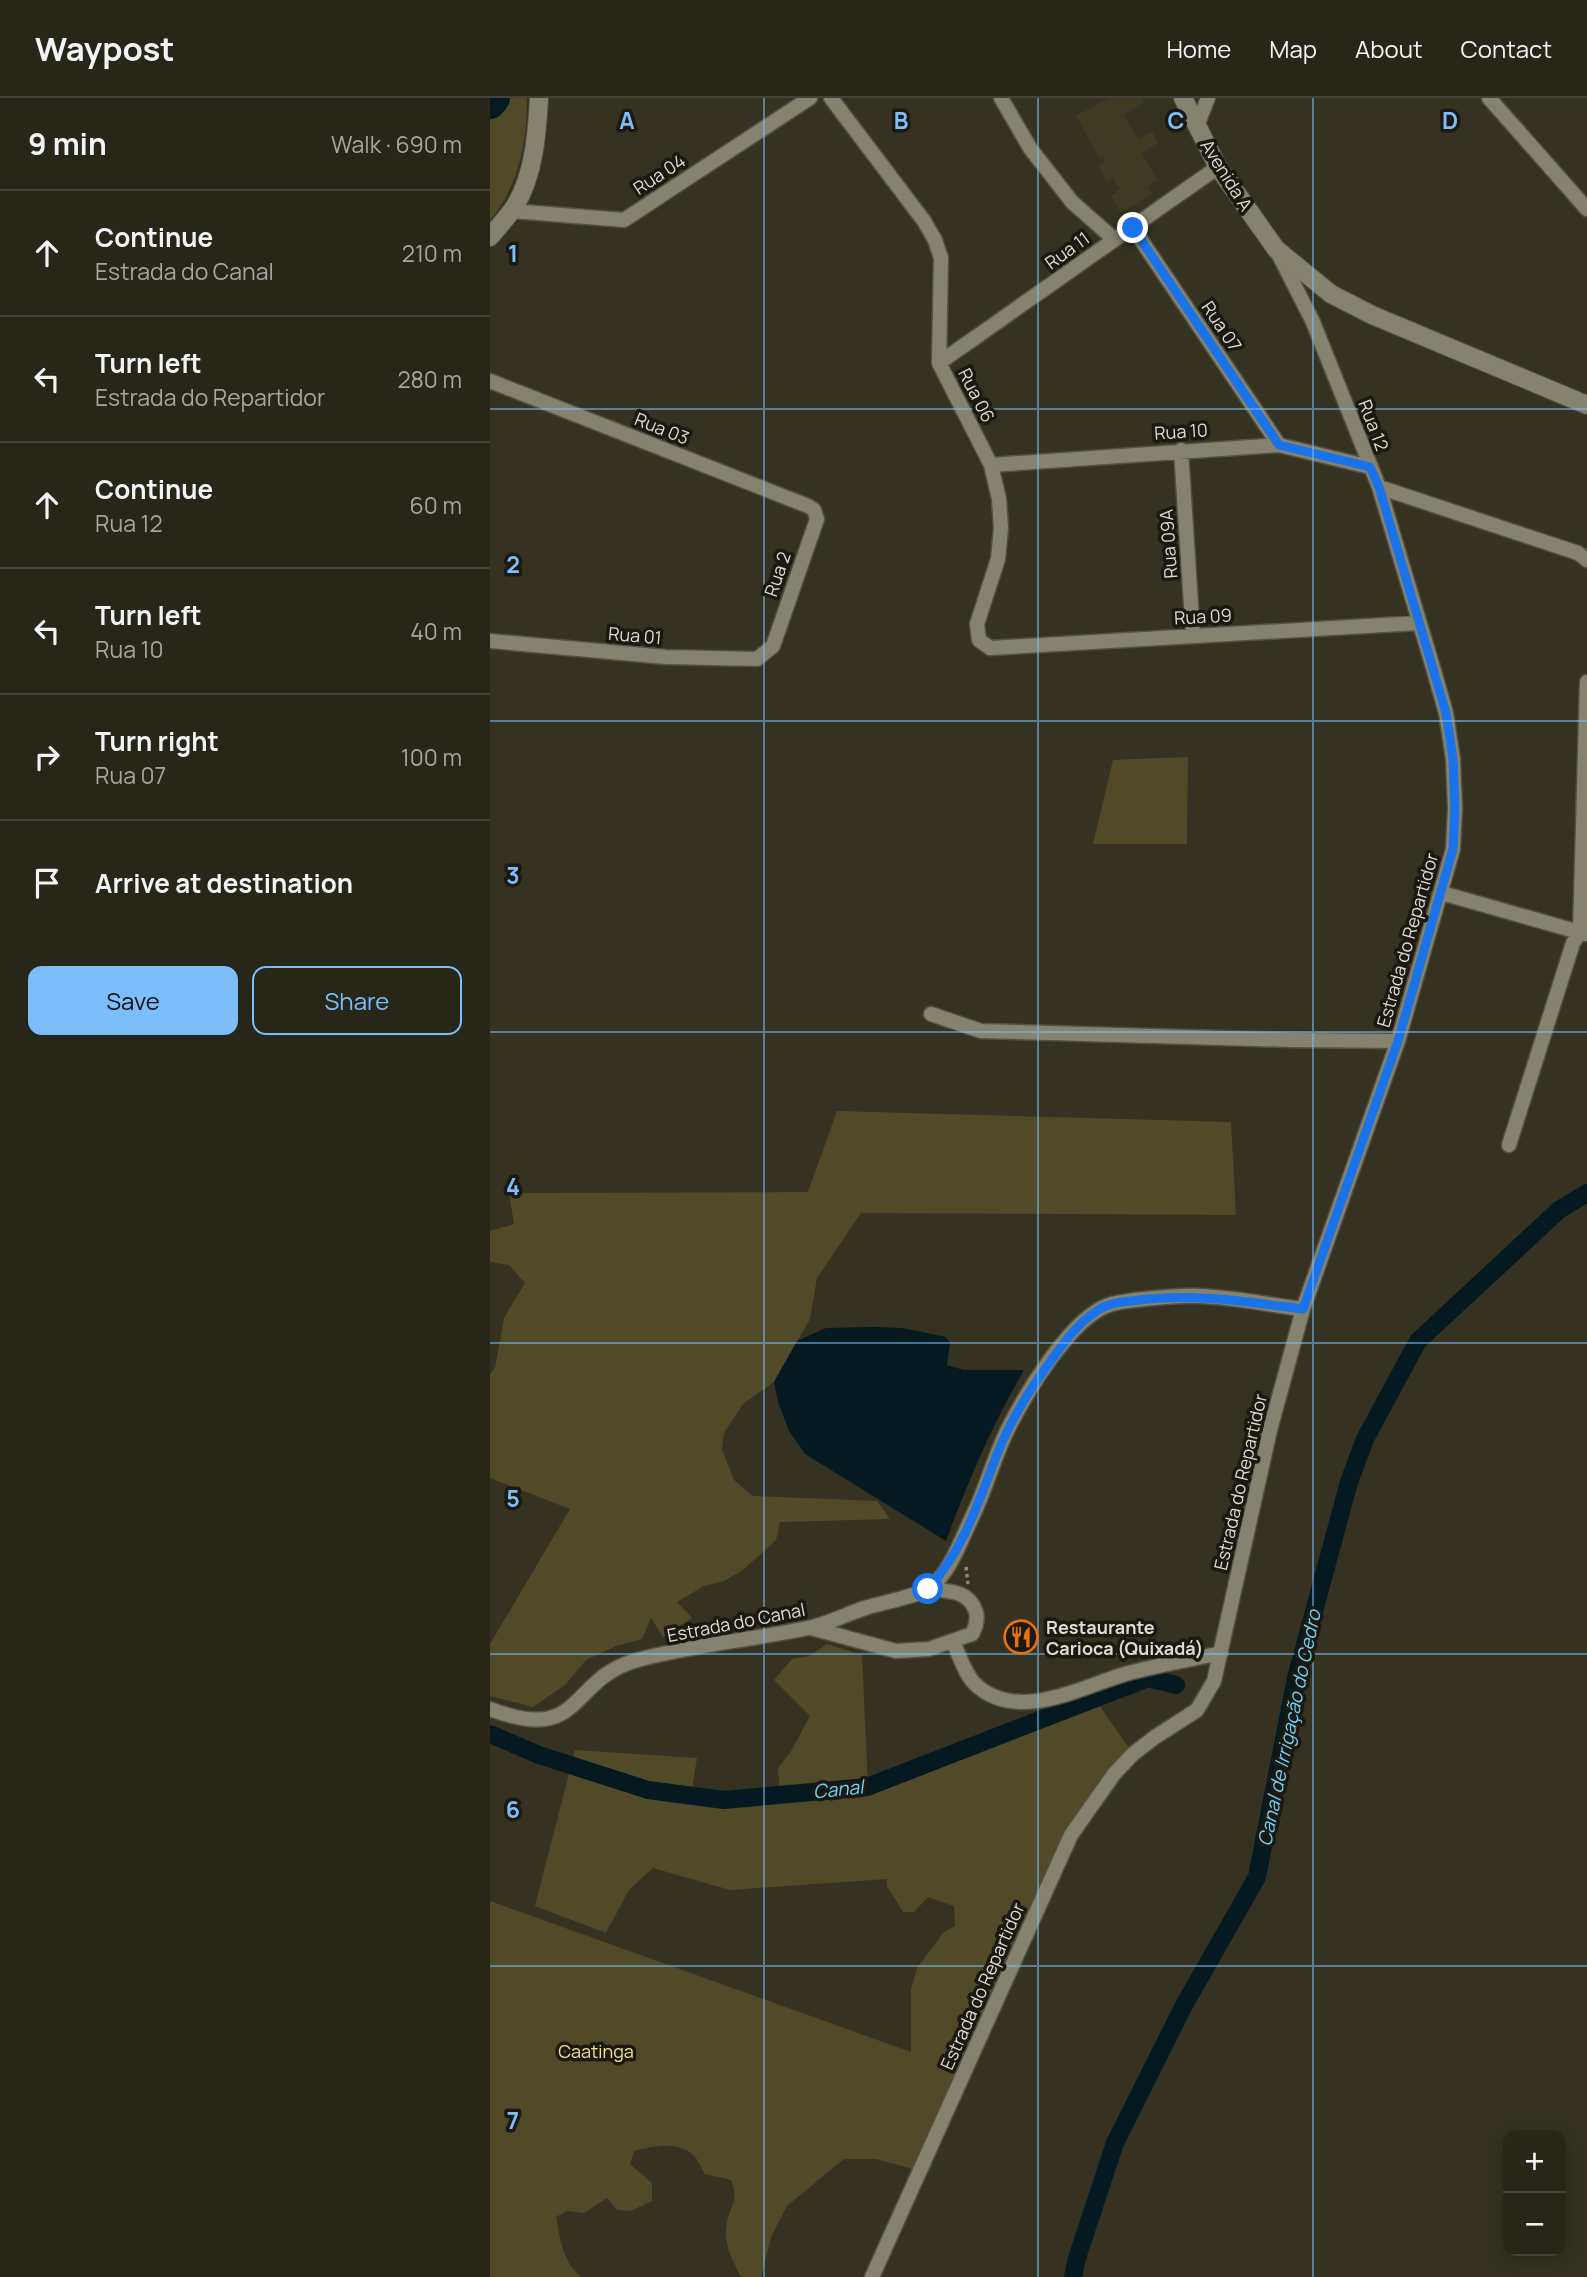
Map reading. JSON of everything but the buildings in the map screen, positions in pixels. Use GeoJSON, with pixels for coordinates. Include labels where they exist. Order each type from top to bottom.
{"type":"FeatureCollection","features":[{"type":"Feature","properties":{"kind":"street"},"geometry":{"type":"LineString","coordinates":[[490,237],[512,211],[523,191],[533,157],[539,98]]}},
{"type":"Feature","properties":{"kind":"street","name":"Rua 04"},"geometry":{"type":"LineString","coordinates":[[512,211],[624,220],[810,98]]}},
{"type":"Feature","properties":{"kind":"street","name":"Rua 06"},"geometry":{"type":"LineString","coordinates":[[831,98],[924,221],[941,258],[939,363],[991,465],[999,499],[999,559],[977,624],[979,640],[990,648]]}},
{"type":"Feature","properties":{"kind":"street"},"geometry":{"type":"LineString","coordinates":[[1001,98],[1030,148],[1072,202],[1114,239]]}},
{"type":"Feature","properties":{"kind":"street","name":"Avenida A"},"geometry":{"type":"LineString","coordinates":[[1183,98],[1218,167],[1276,248],[1332,294],[1362,310],[1587,405]]}},
{"type":"Feature","properties":{"kind":"street"},"geometry":{"type":"LineString","coordinates":[[1197,126],[1208,98]]}},
{"type":"Feature","properties":{"kind":"street"},"geometry":{"type":"LineString","coordinates":[[1489,98],[1587,209]]}},
{"type":"Feature","properties":{"kind":"street","name":"Rua 11"},"geometry":{"type":"LineString","coordinates":[[939,363],[1218,167]]}},
{"type":"Feature","properties":{"kind":"street","name":"Rua 07"},"geometry":{"type":"LineString","coordinates":[[1133,228],[1279,445]]}},
{"type":"Feature","properties":{"kind":"street","name":"Rua 12"},"geometry":{"type":"LineString","coordinates":[[1276,248],[1313,322],[1379,487],[1418,623]]}},
{"type":"Feature","properties":{"kind":"street","name":"Rua 03"},"geometry":{"type":"LineString","coordinates":[[490,381],[808,506],[817,515]]}},
{"type":"Feature","properties":{"kind":"street","name":"Rua 10"},"geometry":{"type":"LineString","coordinates":[[991,465],[1279,445],[1370,467]]}},
{"type":"Feature","properties":{"kind":"street","name":"Rua 09A"},"geometry":{"type":"LineString","coordinates":[[1181,450],[1193,636]]}},
{"type":"Feature","properties":{"kind":"street"},"geometry":{"type":"LineString","coordinates":[[1379,487],[1578,553],[1587,560]]}},
{"type":"Feature","properties":{"kind":"street","name":"Rua 2"},"geometry":{"type":"LineString","coordinates":[[773,646],[817,515]]}},
{"type":"Feature","properties":{"kind":"street","name":"Rua 09"},"geometry":{"type":"LineString","coordinates":[[990,648],[1418,623]]}},
{"type":"Feature","properties":{"kind":"street","name":"Estrada do Repartidor"},"geometry":{"type":"LineString","coordinates":[[872,2277],[1071,1835],[1114,1774],[1133,1754],[1197,1710],[1214,1681],[1270,1430],[1303,1309],[1398,1041],[1453,849],[1453,759],[1446,713],[1418,623]]}},
{"type":"Feature","properties":{"kind":"street","name":"Rua 01"},"geometry":{"type":"LineString","coordinates":[[490,641],[666,657],[744,660],[757,659],[773,646]]}},
{"type":"Feature","properties":{"kind":"street"},"geometry":{"type":"LineString","coordinates":[[1509,1145],[1573,943],[1583,934],[1587,682]]}},
{"type":"Feature","properties":{"kind":"street"},"geometry":{"type":"LineString","coordinates":[[1442,893],[1583,934]]}},
{"type":"Feature","properties":{"kind":"street"},"geometry":{"type":"LineString","coordinates":[[931,1014],[981,1031],[1398,1041]]}},
{"type":"Feature","properties":{"kind":"street"},"geometry":{"type":"LineString","coordinates":[[928,1589],[955,1555],[982,1497],[1009,1426],[1068,1337],[1100,1308],[1114,1303],[1158,1297],[1199,1296],[1303,1309]]}},
{"type":"Feature","properties":{"kind":"street"},"geometry":{"type":"LineString","coordinates":[[811,1628],[896,1651],[929,1649],[972,1634],[977,1618],[970,1600],[960,1593],[928,1589]]}},
{"type":"Feature","properties":{"kind":"street","name":"Estrada do Canal"},"geometry":{"type":"LineString","coordinates":[[490,1709],[515,1718],[538,1721],[555,1718],[605,1676],[637,1660],[811,1628],[855,1611],[928,1589]]}},
{"type":"Feature","properties":{"kind":"street"},"geometry":{"type":"LineString","coordinates":[[953,1642],[975,1684],[992,1696],[1017,1701],[1044,1700],[1077,1692],[1125,1674],[1221,1653]]}},
{"type":"Feature","properties":{"kind":"shaded area"},"geometry":{"type":"Polygon","coordinates":[[[1108,98],[1142,98],[1144,102],[1123,115],[1138,139],[1152,131],[1158,143],[1142,153],[1157,180],[1147,187],[1152,194],[1121,213],[1111,196],[1120,189],[1113,178],[1107,181],[1098,166],[1106,160],[1102,155],[1099,157],[1076,116],[1108,98]]]}},
{"type":"Feature","properties":{"kind":"green space"},"geometry":{"type":"Polygon","coordinates":[[[490,98],[527,98],[519,163],[508,193],[490,220],[490,98]]]}},
{"type":"Feature","properties":{"kind":"green space"},"geometry":{"type":"Polygon","coordinates":[[[1188,757],[1187,844],[1093,844],[1113,760],[1188,757]]]}},
{"type":"Feature","properties":{"kind":"green space"},"geometry":{"type":"Polygon","coordinates":[[[837,1111],[1231,1122],[1236,1215],[861,1213],[817,1278],[810,1319],[774,1382],[743,1404],[724,1433],[722,1449],[734,1480],[753,1496],[877,1501],[890,1519],[780,1522],[776,1540],[743,1570],[724,1581],[704,1586],[677,1602],[692,1618],[663,1637],[651,1618],[642,1639],[616,1646],[586,1660],[565,1685],[533,1707],[490,1696],[490,1644],[570,1509],[490,1478],[490,1374],[495,1368],[504,1318],[525,1283],[509,1265],[490,1262],[490,1231],[514,1224],[509,1193],[808,1192],[837,1111]]]}},
{"type":"Feature","properties":{"kind":"green space","name":"Caatinga"},"geometry":{"type":"Polygon","coordinates":[[[827,1644],[862,1655],[868,1787],[1095,1699],[1133,1754],[1071,1835],[920,2171],[876,2159],[844,2159],[787,2206],[771,2237],[761,2277],[741,2277],[726,2237],[734,2198],[731,2180],[705,2174],[695,2157],[680,2148],[657,2146],[641,2149],[634,2151],[630,2164],[652,2183],[652,2201],[631,2211],[617,2210],[607,2198],[584,2213],[567,2211],[556,2217],[566,2257],[581,2277],[490,2277],[490,1901],[911,2052],[911,1989],[917,1968],[944,1932],[955,1926],[954,1906],[928,1897],[914,1912],[903,1912],[887,1886],[887,1879],[730,1890],[653,1868],[629,1890],[606,1933],[535,1906],[575,1750],[697,1758],[691,1796],[724,1800],[780,1795],[778,1768],[791,1751],[810,1716],[774,1680],[792,1659],[809,1656],[827,1644]]]}},
{"type":"Feature","properties":{"kind":"water"},"geometry":{"type":"Polygon","coordinates":[[[826,1328],[903,1328],[946,1337],[950,1343],[947,1365],[964,1370],[1024,1370],[981,1454],[946,1541],[805,1454],[789,1431],[778,1402],[774,1382],[797,1341],[826,1328]]]}},
{"type":"Feature","properties":{"kind":"waterway"},"geometry":{"type":"LineString","coordinates":[[490,103],[494,98]]}},
{"type":"Feature","properties":{"kind":"waterway","name":"Canal de Irrigação do Cedro"},"geometry":{"type":"LineString","coordinates":[[1073,2277],[1115,2143],[1183,2007],[1257,1877],[1296,1678],[1349,1482],[1365,1439],[1418,1341],[1559,1210],[1587,1193]]}},
{"type":"Feature","properties":{"kind":"waterway","name":"Canal"},"geometry":{"type":"LineString","coordinates":[[490,1734],[539,1755],[648,1790],[724,1800],[867,1787],[1148,1678],[1176,1685]]}},
{"type":"Feature","properties":{"kind":"place","name":"Restaurante Carioca (Quixadá)"},"geometry":{"type":"Point","coordinates":[1021,1637]}},
{"type":"Feature","properties":{"kind":"route"},"geometry":{"type":"LineString","coordinates":[[928,1589],[955,1555],[982,1497],[1009,1426],[1028,1394],[1068,1337],[1100,1308],[1114,1303],[1158,1297],[1199,1296],[1303,1309],[1398,1041],[1453,849],[1453,759],[1446,713],[1379,487],[1370,467],[1279,445],[1133,228]]}}]}
